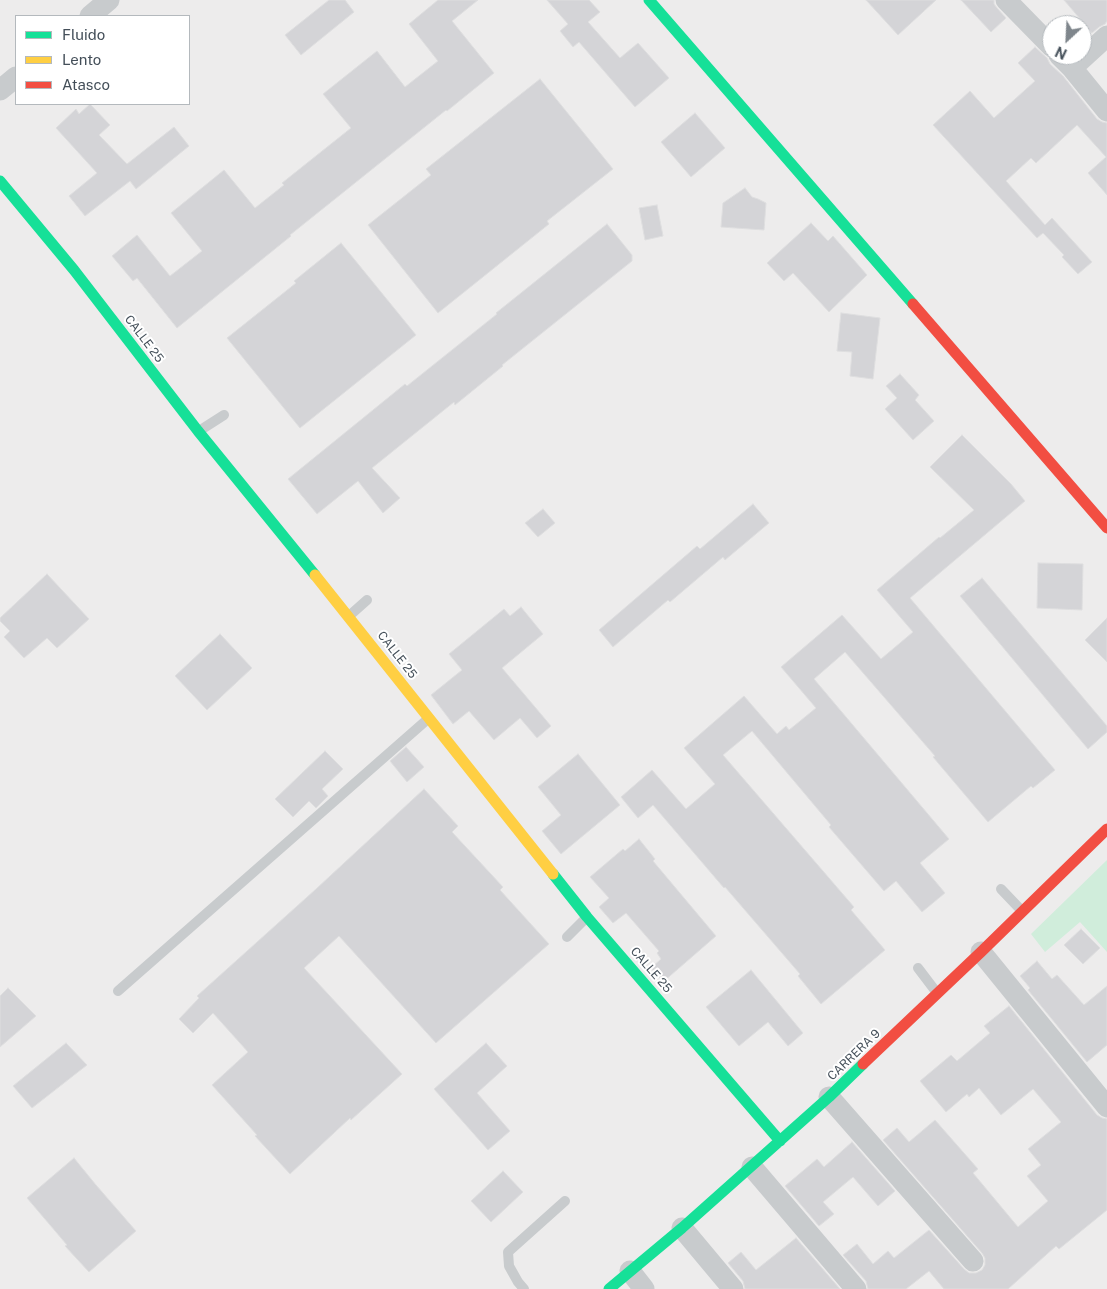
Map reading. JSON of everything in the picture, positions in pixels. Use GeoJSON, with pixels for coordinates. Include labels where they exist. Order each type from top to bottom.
{"type":"FeatureCollection","features":[{"type":"Feature","properties":{"kind":"street"},"geometry":{"type":"LineString","coordinates":[[91,15],[109,0]]}},
{"type":"Feature","properties":{"kind":"street"},"geometry":{"type":"LineString","coordinates":[[649,0],[1107,528]]}},
{"type":"Feature","properties":{"kind":"street"},"geometry":{"type":"LineString","coordinates":[[1014,3],[1042,36]]}},
{"type":"Feature","properties":{"kind":"street"},"geometry":{"type":"LineString","coordinates":[[1092,45],[1107,36]]}},
{"type":"Feature","properties":{"kind":"street"},"geometry":{"type":"LineString","coordinates":[[1069,65],[1107,111]]}},
{"type":"Feature","properties":{"kind":"street"},"geometry":{"type":"LineString","coordinates":[[0,90],[15,78]]}},
{"type":"Feature","properties":{"kind":"street","name":"CALLE 25"},"geometry":{"type":"LineString","coordinates":[[0,181],[74,270],[198,432],[348,616],[587,917],[780,1141]]}},
{"type":"Feature","properties":{"kind":"street","name":"CARRERA 9"},"geometry":{"type":"LineString","coordinates":[[610,1289],[752,1167],[829,1097],[1107,829]]}},
{"type":"Feature","properties":{"kind":"street"},"geometry":{"type":"LineString","coordinates":[[981,952],[1107,1107]]}},
{"type":"Feature","properties":{"kind":"street"},"geometry":{"type":"LineString","coordinates":[[829,1097],[973,1260]]}},
{"type":"Feature","properties":{"kind":"street"},"geometry":{"type":"LineString","coordinates":[[752,1167],[856,1289]]}},
{"type":"Feature","properties":{"kind":"street"},"geometry":{"type":"LineString","coordinates":[[682,1228],[733,1289]]}},
{"type":"Feature","properties":{"kind":"street"},"geometry":{"type":"LineString","coordinates":[[630,1272],[644,1289]]}},
{"type":"Feature","properties":{"kind":"lane"},"geometry":{"type":"LineString","coordinates":[[198,432],[224,415]]}},
{"type":"Feature","properties":{"kind":"lane"},"geometry":{"type":"LineString","coordinates":[[348,616],[367,600]]}},
{"type":"Feature","properties":{"kind":"lane"},"geometry":{"type":"LineString","coordinates":[[118,991],[429,718]]}},
{"type":"Feature","properties":{"kind":"lane"},"geometry":{"type":"LineString","coordinates":[[1001,889],[1022,911]]}},
{"type":"Feature","properties":{"kind":"lane"},"geometry":{"type":"LineString","coordinates":[[567,937],[587,917]]}},
{"type":"Feature","properties":{"kind":"lane"},"geometry":{"type":"LineString","coordinates":[[918,968],[938,994]]}},
{"type":"Feature","properties":{"kind":"lane"},"geometry":{"type":"LineString","coordinates":[[524,1289],[509,1266],[508,1252],[565,1201]]}},
{"type":"Feature","properties":{"kind":"green space"},"geometry":{"type":"Polygon","coordinates":[[[1107,860],[1107,952],[1080,922],[1045,952],[1031,934],[1107,860]]]}},
{"type":"Feature","properties":{"kind":"building"},"geometry":{"type":"Polygon","coordinates":[[[329,0],[345,0],[354,12],[301,55],[285,35],[329,0]]]}},
{"type":"Feature","properties":{"kind":"building"},"geometry":{"type":"Polygon","coordinates":[[[438,0],[478,0],[452,21],[494,73],[290,235],[177,328],[137,278],[133,281],[112,256],[137,235],[170,276],[202,251],[171,213],[224,170],[255,208],[284,185],[282,183],[351,128],[323,94],[377,51],[405,87],[438,61],[409,24],[438,0]]]}},
{"type":"Feature","properties":{"kind":"building"},"geometry":{"type":"Polygon","coordinates":[[[547,0],[589,0],[600,12],[588,22],[620,58],[638,43],[669,78],[635,107],[579,42],[573,47],[560,31],[568,24],[547,0]]]}},
{"type":"Feature","properties":{"kind":"building"},"geometry":{"type":"Polygon","coordinates":[[[866,0],[936,0],[898,35],[866,0]]]}},
{"type":"Feature","properties":{"kind":"building"},"geometry":{"type":"Polygon","coordinates":[[[961,0],[994,0],[994,4],[1006,18],[991,32],[961,0]]]}},
{"type":"Feature","properties":{"kind":"building"},"geometry":{"type":"Polygon","coordinates":[[[1064,0],[1107,0],[1107,21],[1092,33],[1092,15],[1077,15],[1064,0]]]}},
{"type":"Feature","properties":{"kind":"building"},"geometry":{"type":"Polygon","coordinates":[[[1035,47],[1042,53],[1042,65],[1051,65],[1063,76],[1097,119],[1107,123],[1107,195],[1088,173],[1106,157],[1077,125],[1036,163],[1031,158],[1006,181],[1045,225],[1052,218],[1092,262],[1078,274],[1062,257],[1064,255],[1043,233],[1037,238],[933,125],[970,91],[994,118],[1035,81],[1018,63],[1035,47]]]}},
{"type":"Feature","properties":{"kind":"building"},"geometry":{"type":"Polygon","coordinates":[[[540,79],[613,169],[547,221],[549,224],[438,313],[368,225],[431,175],[426,169],[540,79]]]}},
{"type":"Feature","properties":{"kind":"building"},"geometry":{"type":"Polygon","coordinates":[[[91,105],[110,125],[99,135],[127,164],[174,127],[189,146],[136,189],[130,181],[85,216],[69,196],[97,173],[56,128],[76,109],[79,114],[91,105]]]}},
{"type":"Feature","properties":{"kind":"building"},"geometry":{"type":"Polygon","coordinates":[[[695,113],[725,148],[691,177],[661,142],[695,113]]]}},
{"type":"Feature","properties":{"kind":"building"},"geometry":{"type":"Polygon","coordinates":[[[745,188],[752,197],[766,203],[764,230],[721,227],[723,203],[745,188]]]}},
{"type":"Feature","properties":{"kind":"building"},"geometry":{"type":"Polygon","coordinates":[[[657,205],[663,236],[645,240],[639,208],[657,205]]]}},
{"type":"Feature","properties":{"kind":"building"},"geometry":{"type":"Polygon","coordinates":[[[811,223],[828,241],[833,236],[867,275],[829,312],[793,273],[784,281],[767,263],[811,223]]]}},
{"type":"Feature","properties":{"kind":"building"},"geometry":{"type":"Polygon","coordinates":[[[607,224],[632,255],[632,261],[455,405],[454,402],[372,468],[400,498],[383,513],[358,481],[317,514],[288,479],[405,384],[407,386],[607,224]]]}},
{"type":"Feature","properties":{"kind":"building"},"geometry":{"type":"Polygon","coordinates":[[[341,243],[416,335],[300,428],[227,338],[296,283],[294,281],[341,243]]]}},
{"type":"Feature","properties":{"kind":"building"},"geometry":{"type":"Polygon","coordinates":[[[841,313],[880,318],[873,379],[850,376],[852,352],[837,351],[841,313]]]}},
{"type":"Feature","properties":{"kind":"building"},"geometry":{"type":"Polygon","coordinates":[[[900,374],[919,395],[915,400],[934,421],[913,440],[885,409],[897,398],[886,386],[900,374]]]}},
{"type":"Feature","properties":{"kind":"building"},"geometry":{"type":"Polygon","coordinates":[[[962,435],[1011,484],[1025,501],[910,598],[1055,770],[1033,788],[1031,786],[988,822],[933,757],[935,756],[845,652],[814,679],[949,839],[920,863],[945,893],[922,912],[896,881],[884,891],[829,827],[831,825],[752,731],[723,755],[854,907],[851,910],[885,950],[821,1004],[798,976],[800,974],[653,805],[638,818],[621,797],[652,770],[686,809],[715,784],[684,748],[744,696],[777,734],[786,726],[789,730],[816,708],[781,667],[842,615],[881,659],[913,632],[877,590],[974,510],[930,467],[962,435]]]}},
{"type":"Feature","properties":{"kind":"building"},"geometry":{"type":"Polygon","coordinates":[[[753,504],[769,523],[725,560],[723,557],[670,602],[668,600],[613,647],[599,630],[697,546],[700,549],[753,504]]]}},
{"type":"Feature","properties":{"kind":"building"},"geometry":{"type":"Polygon","coordinates":[[[543,509],[555,523],[538,537],[525,523],[543,509]]]}},
{"type":"Feature","properties":{"kind":"building"},"geometry":{"type":"Polygon","coordinates":[[[1038,563],[1083,564],[1082,610],[1037,608],[1038,563]]]}},
{"type":"Feature","properties":{"kind":"building"},"geometry":{"type":"Polygon","coordinates":[[[47,574],[89,619],[57,648],[47,638],[24,658],[4,637],[10,631],[0,621],[0,618],[47,574]]]}},
{"type":"Feature","properties":{"kind":"building"},"geometry":{"type":"Polygon","coordinates":[[[982,578],[1107,726],[1107,732],[1088,749],[960,596],[982,578]]]}},
{"type":"Feature","properties":{"kind":"building"},"geometry":{"type":"Polygon","coordinates":[[[521,607],[543,634],[502,668],[551,726],[537,738],[520,718],[494,740],[469,711],[453,724],[431,695],[462,670],[449,654],[504,609],[510,616],[521,607]]]}},
{"type":"Feature","properties":{"kind":"building"},"geometry":{"type":"Polygon","coordinates":[[[1107,618],[1107,662],[1085,640],[1107,618]]]}},
{"type":"Feature","properties":{"kind":"building"},"geometry":{"type":"Polygon","coordinates":[[[220,634],[252,668],[207,710],[175,676],[220,634]]]}},
{"type":"Feature","properties":{"kind":"building"},"geometry":{"type":"Polygon","coordinates":[[[406,747],[424,767],[407,782],[390,761],[406,747]]]}},
{"type":"Feature","properties":{"kind":"building"},"geometry":{"type":"Polygon","coordinates":[[[325,751],[343,769],[322,789],[328,796],[316,808],[309,801],[293,817],[275,799],[325,751]]]}},
{"type":"Feature","properties":{"kind":"building"},"geometry":{"type":"Polygon","coordinates":[[[578,754],[620,805],[561,854],[542,831],[561,815],[538,787],[578,754]]]}},
{"type":"Feature","properties":{"kind":"building"},"geometry":{"type":"Polygon","coordinates":[[[424,789],[458,826],[452,832],[503,887],[500,890],[549,944],[436,1043],[339,936],[304,968],[402,1074],[351,1120],[350,1118],[290,1174],[212,1085],[248,1052],[213,1013],[193,1033],[179,1019],[199,998],[197,996],[424,789]]]}},
{"type":"Feature","properties":{"kind":"building"},"geometry":{"type":"Polygon","coordinates":[[[639,839],[655,859],[653,861],[716,936],[663,982],[651,968],[661,959],[657,953],[659,951],[626,913],[613,923],[599,907],[609,898],[590,877],[623,849],[625,851],[639,839]]]}},
{"type":"Feature","properties":{"kind":"building"},"geometry":{"type":"Polygon","coordinates":[[[1081,929],[1100,948],[1083,964],[1064,945],[1081,929]]]}},
{"type":"Feature","properties":{"kind":"building"},"geometry":{"type":"Polygon","coordinates":[[[1037,961],[1052,979],[1057,975],[1084,1005],[1107,986],[1107,1045],[1087,1062],[1028,990],[1030,988],[1020,976],[1037,961]]]}},
{"type":"Feature","properties":{"kind":"building"},"geometry":{"type":"Polygon","coordinates":[[[751,970],[803,1033],[788,1046],[768,1022],[739,1046],[706,1007],[751,970]]]}},
{"type":"Feature","properties":{"kind":"building"},"geometry":{"type":"Polygon","coordinates":[[[8,988],[36,1016],[0,1047],[0,996],[8,988]]]}},
{"type":"Feature","properties":{"kind":"building"},"geometry":{"type":"Polygon","coordinates":[[[1009,1006],[1097,1115],[1107,1119],[1107,1210],[1059,1249],[1056,1246],[1008,1289],[944,1289],[929,1271],[906,1289],[868,1289],[866,1281],[843,1255],[857,1244],[873,1264],[888,1251],[894,1258],[929,1230],[969,1273],[976,1273],[982,1270],[985,1265],[985,1258],[982,1253],[883,1140],[897,1128],[909,1142],[935,1120],[978,1169],[973,1173],[1018,1227],[1048,1201],[1027,1176],[1041,1165],[1028,1149],[1061,1122],[1033,1089],[1001,1115],[979,1088],[969,1097],[967,1094],[946,1112],[920,1081],[951,1055],[957,1061],[990,1033],[984,1026],[1009,1006]]]}},
{"type":"Feature","properties":{"kind":"building"},"geometry":{"type":"Polygon","coordinates":[[[66,1043],[87,1065],[32,1108],[13,1086],[66,1043]]]}},
{"type":"Feature","properties":{"kind":"building"},"geometry":{"type":"Polygon","coordinates":[[[486,1043],[507,1066],[477,1093],[510,1131],[488,1150],[434,1089],[486,1043]]]}},
{"type":"Feature","properties":{"kind":"building"},"geometry":{"type":"Polygon","coordinates":[[[852,1142],[895,1191],[878,1206],[853,1177],[823,1202],[834,1214],[819,1226],[785,1186],[817,1159],[824,1167],[852,1142]]]}},
{"type":"Feature","properties":{"kind":"building"},"geometry":{"type":"Polygon","coordinates":[[[74,1158],[136,1231],[89,1272],[65,1246],[67,1245],[27,1198],[74,1158]]]}},
{"type":"Feature","properties":{"kind":"building"},"geometry":{"type":"Polygon","coordinates":[[[503,1171],[523,1192],[491,1222],[471,1201],[503,1171]]]}},
{"type":"Feature","properties":{"kind":"building"},"geometry":{"type":"Polygon","coordinates":[[[796,1238],[840,1289],[745,1289],[743,1281],[728,1263],[741,1252],[756,1270],[796,1238]]]}},
{"type":"Feature","properties":{"kind":"traffic: fast"},"geometry":{"type":"LineString","coordinates":[[649,0],[913,304]]}},
{"type":"Feature","properties":{"kind":"traffic: fast"},"geometry":{"type":"LineString","coordinates":[[0,181],[74,270],[198,431],[315,575]]}},
{"type":"Feature","properties":{"kind":"traffic: fast"},"geometry":{"type":"LineString","coordinates":[[553,874],[587,917],[780,1141]]}},
{"type":"Feature","properties":{"kind":"traffic: fast"},"geometry":{"type":"LineString","coordinates":[[609,1289],[682,1228],[829,1097],[863,1064]]}},
{"type":"Feature","properties":{"kind":"traffic: slow"},"geometry":{"type":"LineString","coordinates":[[315,575],[553,874]]}},
{"type":"Feature","properties":{"kind":"traffic: jam"},"geometry":{"type":"LineString","coordinates":[[913,304],[1107,528]]}},
{"type":"Feature","properties":{"kind":"traffic: jam"},"geometry":{"type":"LineString","coordinates":[[863,1064],[1107,829]]}}]}
